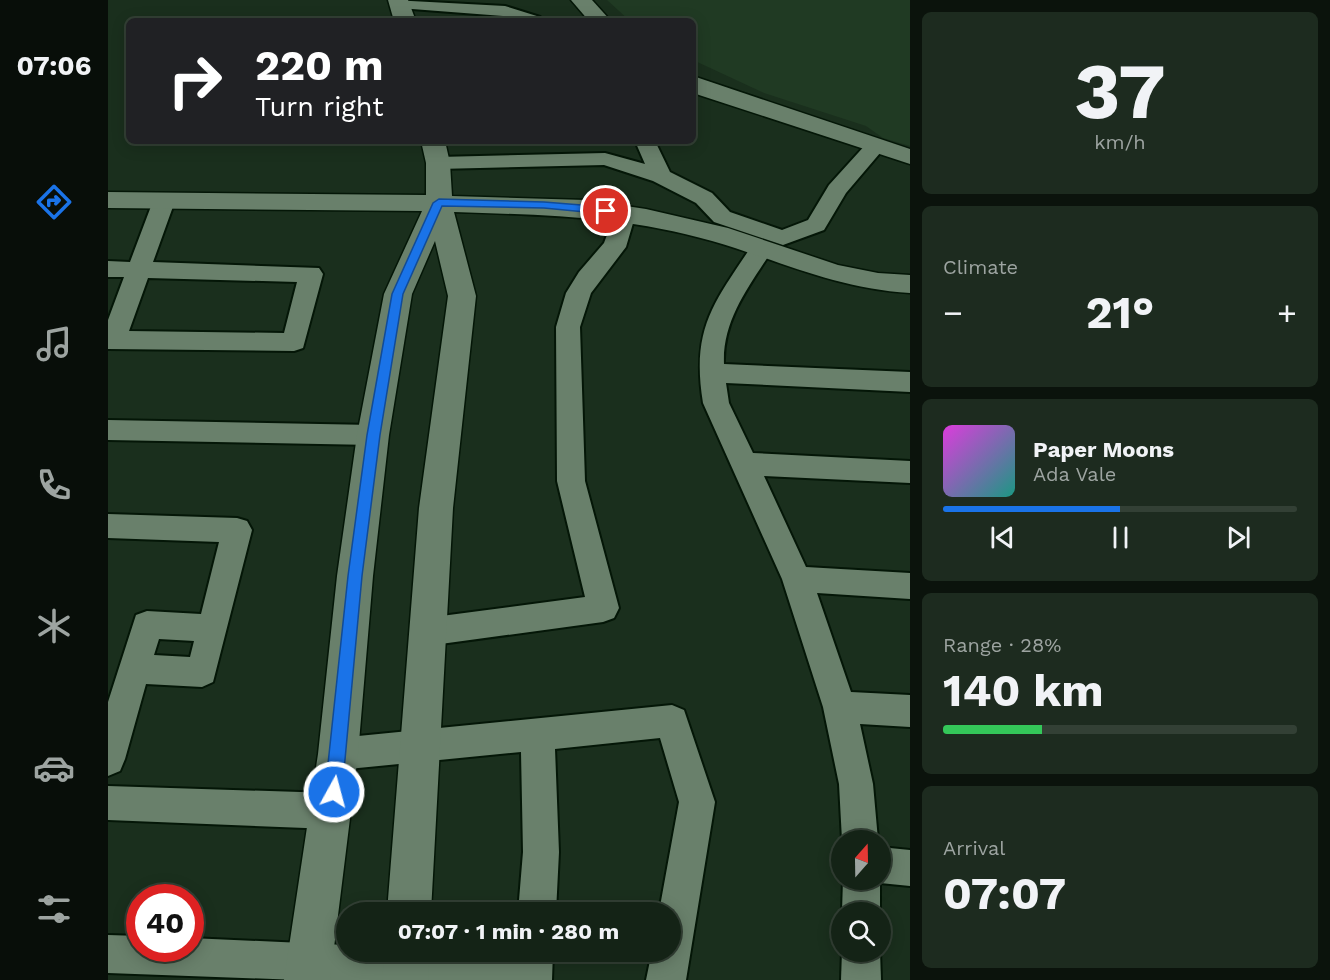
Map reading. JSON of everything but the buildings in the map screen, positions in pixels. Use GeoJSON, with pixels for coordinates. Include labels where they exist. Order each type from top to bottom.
{"type":"FeatureCollection","features":[{"type":"Feature","properties":{"kind":"street"},"geometry":{"type":"LineString","coordinates":[[580,0],[597,18]]}},
{"type":"Feature","properties":{"kind":"street"},"geometry":{"type":"LineString","coordinates":[[400,8],[469,15],[505,11],[525,18]]}},
{"type":"Feature","properties":{"kind":"street"},"geometry":{"type":"LineString","coordinates":[[696,84],[707,90],[910,158]]}},
{"type":"Feature","properties":{"kind":"street"},"geometry":{"type":"LineString","coordinates":[[646,144],[661,176]]}},
{"type":"Feature","properties":{"kind":"street"},"geometry":{"type":"LineString","coordinates":[[410,902],[436,508],[462,296],[439,203],[436,152],[559,150],[605,159],[661,176],[704,198],[722,217],[783,238],[816,225],[837,190],[875,146]]}},
{"type":"Feature","properties":{"kind":"street"},"geometry":{"type":"LineString","coordinates":[[108,200],[544,205],[625,213],[718,234],[834,273],[878,282],[910,284]]}},
{"type":"Feature","properties":{"kind":"street"},"geometry":{"type":"LineString","coordinates":[[108,269],[140,270],[311,274],[294,342],[110,340],[140,270],[164,201]]}},
{"type":"Feature","properties":{"kind":"street"},"geometry":{"type":"LineString","coordinates":[[308,970],[338,754],[355,576],[373,435],[398,294],[439,203]]}},
{"type":"Feature","properties":{"kind":"street"},"geometry":{"type":"LineString","coordinates":[[426,632],[603,608],[571,481],[568,327],[573,306],[582,286],[614,249],[623,233],[625,213]]}},
{"type":"Feature","properties":{"kind":"street"},"geometry":{"type":"LineString","coordinates":[[761,249],[720,314],[711,341],[710,373],[716,404],[797,579],[840,707],[856,784],[859,830]]}},
{"type":"Feature","properties":{"kind":"street"},"geometry":{"type":"LineString","coordinates":[[710,373],[910,382]]}},
{"type":"Feature","properties":{"kind":"street"},"geometry":{"type":"LineString","coordinates":[[108,430],[373,435]]}},
{"type":"Feature","properties":{"kind":"street"},"geometry":{"type":"LineString","coordinates":[[744,464],[910,472]]}},
{"type":"Feature","properties":{"kind":"street"},"geometry":{"type":"LineString","coordinates":[[108,526],[237,530],[202,672],[134,669]]}},
{"type":"Feature","properties":{"kind":"street"},"geometry":{"type":"LineString","coordinates":[[797,579],[910,586]]}},
{"type":"Feature","properties":{"kind":"street"},"geometry":{"type":"LineString","coordinates":[[108,759],[147,625],[213,628]]}},
{"type":"Feature","properties":{"kind":"street"},"geometry":{"type":"LineString","coordinates":[[840,707],[910,711]]}},
{"type":"Feature","properties":{"kind":"street"},"geometry":{"type":"LineString","coordinates":[[338,754],[672,721],[697,802],[666,980]]}},
{"type":"Feature","properties":{"kind":"street"},"geometry":{"type":"LineString","coordinates":[[538,736],[541,852],[538,902]]}},
{"type":"Feature","properties":{"kind":"street"},"geometry":{"type":"LineString","coordinates":[[108,802],[331,811]]}},
{"type":"Feature","properties":{"kind":"street"},"geometry":{"type":"LineString","coordinates":[[891,866],[910,868]]}},
{"type":"Feature","properties":{"kind":"street"},"geometry":{"type":"LineString","coordinates":[[108,954],[308,970],[406,967],[521,980]]}},
{"type":"Feature","properties":{"kind":"street"},"geometry":{"type":"LineString","coordinates":[[532,980],[533,962]]}},
{"type":"Feature","properties":{"kind":"street"},"geometry":{"type":"LineString","coordinates":[[861,962],[861,980]]}},
{"type":"Feature","properties":{"kind":"shaded area"},"geometry":{"type":"Polygon","coordinates":[[[607,0],[910,0],[910,146],[883,138],[866,126],[764,93],[696,61],[696,18],[627,18],[607,0]]]}},
{"type":"Feature","properties":{"kind":"route"},"geometry":{"type":"LineString","coordinates":[[334,792],[355,576],[373,435],[398,294],[439,203],[544,205],[606,211]]}}]}
